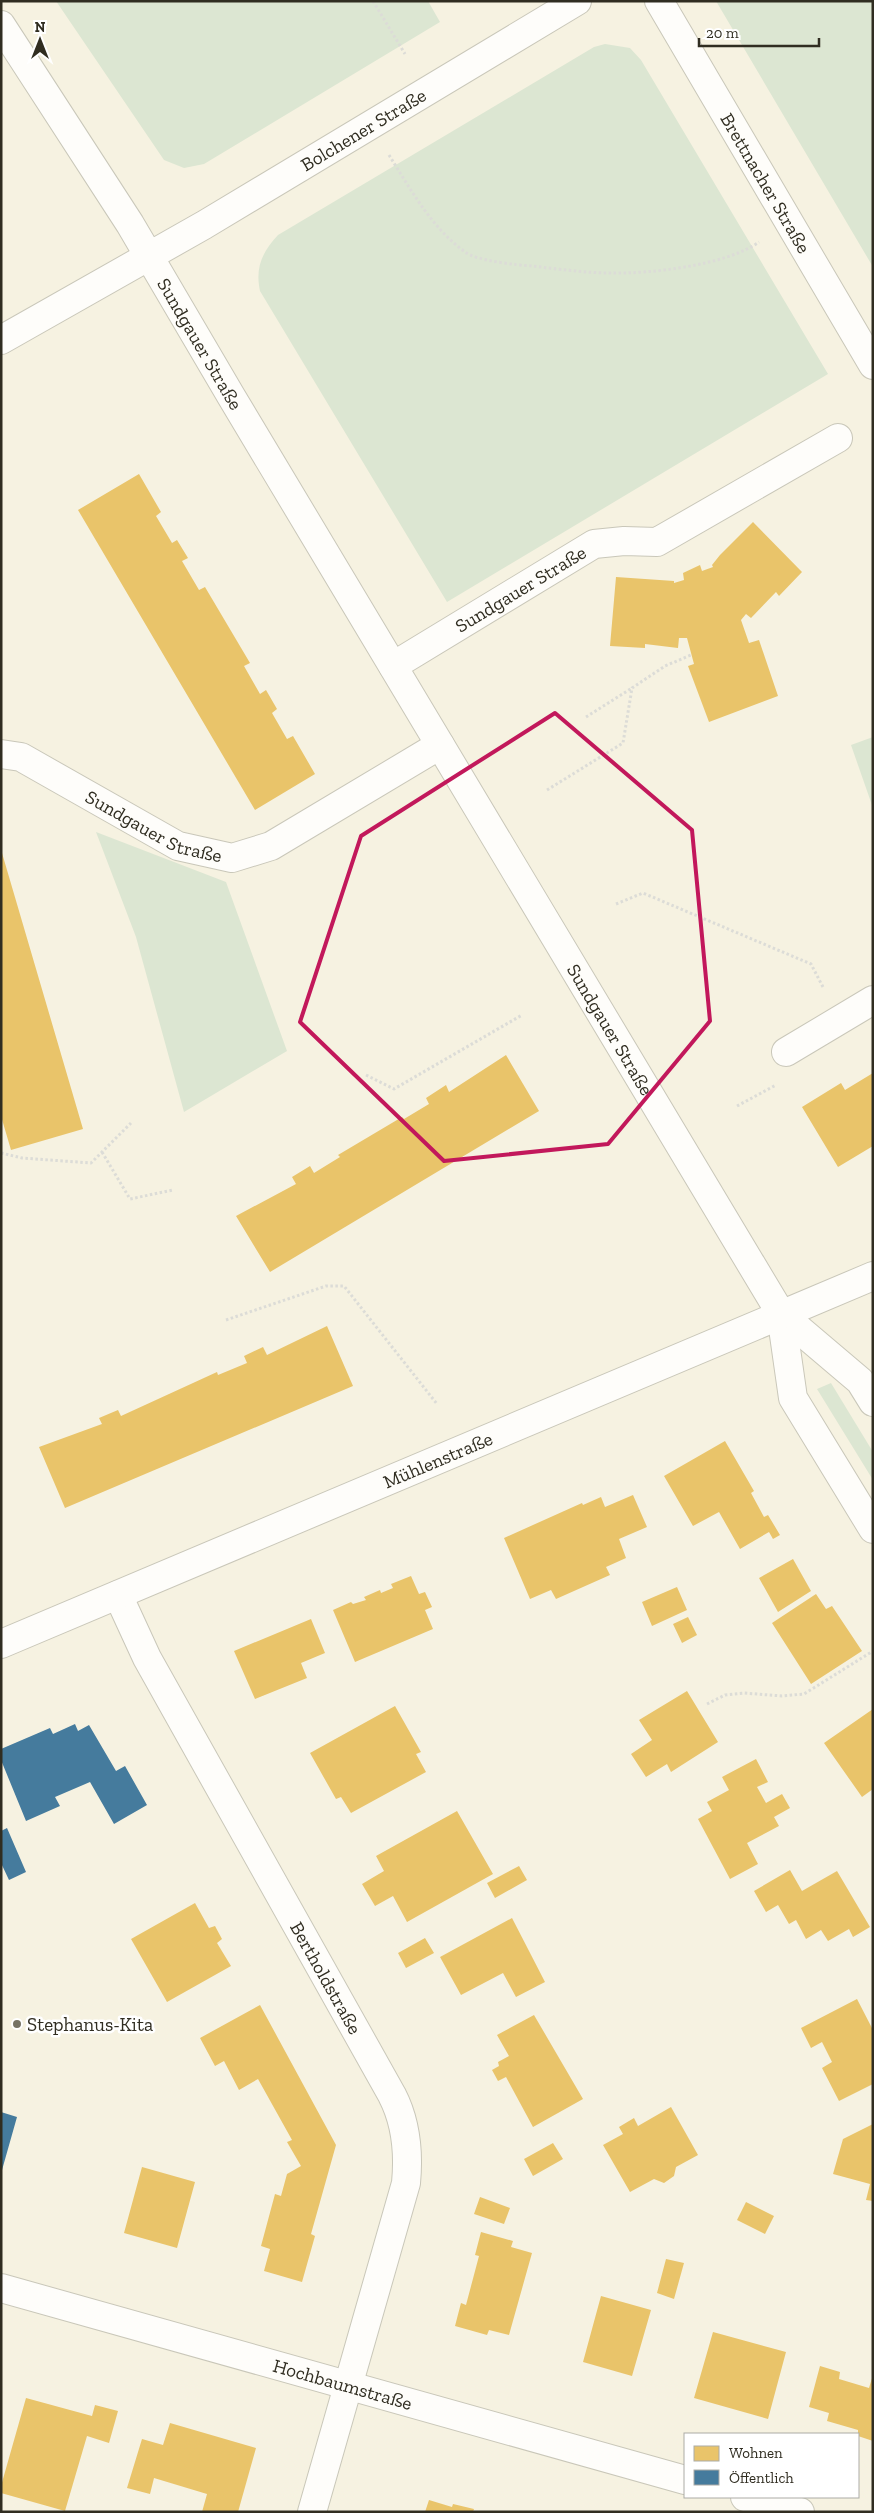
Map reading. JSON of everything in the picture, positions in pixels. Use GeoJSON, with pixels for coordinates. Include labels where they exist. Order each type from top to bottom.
{"type":"FeatureCollection","features":[{"type":"Feature","properties":{"kind":"street","name":"Bolchener Straße"},"geometry":{"type":"LineString","coordinates":[[1,340],[150,257],[577,1]]}},
{"type":"Feature","properties":{"kind":"street","name":"Brettnacher Straße"},"geometry":{"type":"LineString","coordinates":[[659,1],[873,365]]}},
{"type":"Feature","properties":{"kind":"street","name":"Sundgauer Straße"},"geometry":{"type":"LineString","coordinates":[[1,26],[42,85],[150,257],[781,1314],[860,1381],[873,1402]]}},
{"type":"Feature","properties":{"kind":"street","name":"Sundgauer Straße"},"geometry":{"type":"LineString","coordinates":[[393,666],[594,544],[624,541],[657,542],[838,438]]}},
{"type":"Feature","properties":{"kind":"street","name":"Sundgauer Straße"},"geometry":{"type":"LineString","coordinates":[[1,754],[21,757],[178,846],[232,858],[271,846],[440,745]]}},
{"type":"Feature","properties":{"kind":"street"},"geometry":{"type":"LineString","coordinates":[[786,1052],[873,1000]]}},
{"type":"Feature","properties":{"kind":"street","name":"Mühlenstraße"},"geometry":{"type":"LineString","coordinates":[[1,1644],[873,1276]]}},
{"type":"Feature","properties":{"kind":"street","name":"Sundgauer Straße"},"geometry":{"type":"LineString","coordinates":[[781,1314],[793,1398],[873,1530]]}},
{"type":"Feature","properties":{"kind":"street","name":"Bertholdstraße"},"geometry":{"type":"LineString","coordinates":[[118,1595],[148,1658],[392,2094],[402,2120],[408,2152],[406,2183],[312,2512]]}},
{"type":"Feature","properties":{"kind":"street","name":"Hochbaumstraße"},"geometry":{"type":"LineString","coordinates":[[1,2288],[684,2480]]}},
{"type":"Feature","properties":{"kind":"street"},"geometry":{"type":"LineString","coordinates":[[749,2498],[800,2512]]}},
{"type":"Feature","properties":{"kind":"path"},"geometry":{"type":"LineString","coordinates":[[374,1],[405,54]]}},
{"type":"Feature","properties":{"kind":"path"},"geometry":{"type":"LineString","coordinates":[[388,154],[432,223],[467,254],[508,264],[612,273],[665,269],[717,260],[758,242]]}},
{"type":"Feature","properties":{"kind":"path"},"geometry":{"type":"LineString","coordinates":[[586,716],[665,666],[691,655]]}},
{"type":"Feature","properties":{"kind":"path"},"geometry":{"type":"LineString","coordinates":[[547,790],[623,743],[632,688]]}},
{"type":"Feature","properties":{"kind":"path"},"geometry":{"type":"LineString","coordinates":[[616,904],[643,893],[811,964],[840,1019]]}},
{"type":"Feature","properties":{"kind":"path"},"geometry":{"type":"LineString","coordinates":[[366,1075],[394,1089],[522,1014]]}},
{"type":"Feature","properties":{"kind":"path"},"geometry":{"type":"LineString","coordinates":[[1,1153],[22,1158],[91,1163],[131,1123]]}},
{"type":"Feature","properties":{"kind":"path"},"geometry":{"type":"LineString","coordinates":[[102,1152],[130,1199],[173,1190]]}},
{"type":"Feature","properties":{"kind":"path"},"geometry":{"type":"LineString","coordinates":[[226,1320],[326,1286],[344,1286],[437,1404]]}},
{"type":"Feature","properties":{"kind":"path"},"geometry":{"type":"LineString","coordinates":[[707,1704],[725,1695],[782,1696],[804,1694],[873,1651]]}},
{"type":"Feature","properties":{"kind":"highlighted area"},"geometry":{"type":"Polygon","coordinates":[[[555,713],[692,830],[710,1021],[608,1144],[444,1161],[300,1022],[361,836],[555,713]]]}},
{"type":"Feature","properties":{"kind":"green space"},"geometry":{"type":"Polygon","coordinates":[[[56,1],[428,1],[440,22],[204,164],[184,168],[164,160],[56,1]]]}},
{"type":"Feature","properties":{"kind":"green space"},"geometry":{"type":"Polygon","coordinates":[[[716,1],[873,1],[873,267],[716,1]]]}},
{"type":"Feature","properties":{"kind":"green space"},"geometry":{"type":"Polygon","coordinates":[[[605,44],[630,48],[641,60],[828,374],[447,602],[260,291],[259,268],[264,254],[278,235],[594,47],[605,44]]]}},
{"type":"Feature","properties":{"kind":"green space"},"geometry":{"type":"Polygon","coordinates":[[[873,737],[873,808],[851,745],[873,737]]]}},
{"type":"Feature","properties":{"kind":"green space"},"geometry":{"type":"Polygon","coordinates":[[[96,832],[226,882],[287,1051],[184,1112],[136,937],[96,832]]]}},
{"type":"Feature","properties":{"kind":"green space"},"geometry":{"type":"Polygon","coordinates":[[[831,1383],[873,1452],[873,1480],[817,1389],[831,1383]]]}},
{"type":"Feature","properties":{"kind":"building: Wohnen"},"geometry":{"type":"Polygon","coordinates":[[[139,474],[161,512],[156,516],[172,543],[177,540],[188,558],[182,561],[199,590],[205,587],[250,663],[244,666],[260,694],[266,690],[277,709],[272,713],[287,739],[293,736],[315,774],[255,810],[78,510],[139,474]]]}},
{"type":"Feature","properties":{"kind":"building: Wohnen"},"geometry":{"type":"Polygon","coordinates":[[[753,522],[802,572],[779,596],[776,592],[751,618],[746,614],[741,620],[749,643],[759,640],[778,696],[709,722],[688,666],[694,664],[687,638],[679,638],[678,648],[645,644],[645,648],[610,646],[616,577],[674,581],[674,583],[684,580],[683,573],[700,565],[702,571],[713,567],[712,565],[720,555],[753,522]]]}},
{"type":"Feature","properties":{"kind":"building: Wohnen"},"geometry":{"type":"Polygon","coordinates":[[[2,853],[83,1129],[11,1150],[1,1116],[2,853]]]}},
{"type":"Feature","properties":{"kind":"building: Wohnen"},"geometry":{"type":"Polygon","coordinates":[[[506,1055],[539,1111],[270,1272],[236,1216],[296,1184],[292,1177],[310,1166],[314,1173],[340,1157],[338,1155],[402,1117],[404,1119],[429,1104],[426,1098],[446,1085],[449,1092],[506,1055]]]}},
{"type":"Feature","properties":{"kind":"building: Wohnen"},"geometry":{"type":"Polygon","coordinates":[[[873,1073],[873,1146],[838,1167],[802,1107],[841,1083],[845,1090],[873,1073]]]}},
{"type":"Feature","properties":{"kind":"building: Wohnen"},"geometry":{"type":"Polygon","coordinates":[[[327,1326],[353,1386],[65,1508],[39,1447],[102,1424],[99,1418],[118,1410],[121,1416],[217,1372],[218,1375],[247,1363],[244,1356],[263,1347],[267,1355],[327,1326]]]}},
{"type":"Feature","properties":{"kind":"building: Wohnen"},"geometry":{"type":"Polygon","coordinates":[[[725,1441],[754,1491],[751,1493],[764,1517],[768,1515],[780,1535],[773,1539],[769,1532],[740,1549],[719,1512],[693,1526],[664,1476],[725,1441]]]}},
{"type":"Feature","properties":{"kind":"building: Wohnen"},"geometry":{"type":"Polygon","coordinates":[[[633,1495],[647,1527],[619,1539],[626,1558],[606,1567],[610,1575],[556,1599],[551,1590],[530,1599],[504,1538],[582,1503],[583,1505],[601,1497],[605,1507],[633,1495]]]}},
{"type":"Feature","properties":{"kind":"building: Wohnen"},"geometry":{"type":"Polygon","coordinates":[[[793,1559],[811,1591],[778,1612],[759,1578],[793,1559]]]}},
{"type":"Feature","properties":{"kind":"building: Wohnen"},"geometry":{"type":"Polygon","coordinates":[[[411,1576],[419,1594],[425,1592],[432,1607],[425,1610],[433,1629],[355,1662],[333,1610],[351,1602],[353,1604],[366,1600],[364,1597],[380,1590],[381,1593],[393,1588],[391,1584],[411,1576]]]}},
{"type":"Feature","properties":{"kind":"building: Wohnen"},"geometry":{"type":"Polygon","coordinates":[[[677,1587],[687,1610],[652,1626],[642,1602],[677,1587]]]}},
{"type":"Feature","properties":{"kind":"building: Wohnen"},"geometry":{"type":"Polygon","coordinates":[[[816,1594],[826,1609],[832,1606],[862,1651],[811,1684],[772,1623],[816,1594]]]}},
{"type":"Feature","properties":{"kind":"building: Wohnen"},"geometry":{"type":"Polygon","coordinates":[[[688,1617],[697,1635],[682,1643],[673,1624],[688,1617]]]}},
{"type":"Feature","properties":{"kind":"building: Wohnen"},"geometry":{"type":"Polygon","coordinates":[[[311,1619],[325,1653],[301,1663],[307,1678],[255,1699],[234,1651],[311,1619]]]}},
{"type":"Feature","properties":{"kind":"building: Wohnen"},"geometry":{"type":"Polygon","coordinates":[[[687,1691],[718,1742],[671,1772],[667,1764],[646,1777],[631,1754],[652,1740],[639,1720],[687,1691]]]}},
{"type":"Feature","properties":{"kind":"building: Wohnen"},"geometry":{"type":"Polygon","coordinates":[[[395,1706],[421,1752],[416,1754],[426,1772],[351,1813],[341,1797],[336,1799],[310,1753],[395,1706]]]}},
{"type":"Feature","properties":{"kind":"building: Wohnen"},"geometry":{"type":"Polygon","coordinates":[[[873,1709],[873,1789],[862,1797],[824,1743],[873,1709]]]}},
{"type":"Feature","properties":{"kind":"building: Wohnen"},"geometry":{"type":"Polygon","coordinates":[[[756,1759],[768,1782],[757,1787],[766,1803],[782,1794],[790,1808],[774,1817],[779,1826],[747,1843],[758,1864],[730,1879],[698,1819],[712,1811],[707,1802],[729,1790],[722,1777],[756,1759]]]}},
{"type":"Feature","properties":{"kind":"building: Wohnen"},"geometry":{"type":"Polygon","coordinates":[[[457,1811],[493,1874],[407,1922],[393,1896],[375,1906],[362,1884],[384,1871],[376,1856],[457,1811]]]}},
{"type":"Feature","properties":{"kind":"building: Wohnen"},"geometry":{"type":"Polygon","coordinates":[[[519,1866],[527,1880],[495,1898],[487,1883],[519,1866]]]}},
{"type":"Feature","properties":{"kind":"building: Wohnen"},"geometry":{"type":"Polygon","coordinates":[[[790,1870],[802,1891],[837,1871],[870,1927],[853,1937],[849,1929],[828,1941],[821,1930],[806,1939],[796,1920],[789,1924],[778,1905],[766,1912],[754,1891],[790,1870]]]}},
{"type":"Feature","properties":{"kind":"building: Wohnen"},"geometry":{"type":"Polygon","coordinates":[[[195,1903],[209,1928],[215,1926],[222,1939],[217,1943],[231,1966],[167,2002],[131,1939],[195,1903]]]}},
{"type":"Feature","properties":{"kind":"building: Wohnen"},"geometry":{"type":"Polygon","coordinates":[[[512,1918],[545,1982],[516,1997],[503,1973],[461,1995],[440,1957],[512,1918]]]}},
{"type":"Feature","properties":{"kind":"building: Wohnen"},"geometry":{"type":"Polygon","coordinates":[[[425,1938],[434,1953],[406,1968],[398,1953],[425,1938]]]}},
{"type":"Feature","properties":{"kind":"building: Wohnen"},"geometry":{"type":"Polygon","coordinates":[[[857,1999],[873,2030],[873,2084],[839,2101],[822,2068],[832,2062],[822,2042],[811,2048],[801,2028],[857,1999]]]}},
{"type":"Feature","properties":{"kind":"building: Wohnen"},"geometry":{"type":"Polygon","coordinates":[[[260,2005],[336,2145],[311,2234],[315,2236],[302,2282],[264,2271],[270,2249],[261,2246],[275,2194],[281,2196],[287,2174],[301,2166],[287,2142],[292,2140],[258,2079],[239,2090],[224,2061],[215,2066],[200,2038],[260,2005]]]}},
{"type":"Feature","properties":{"kind":"building: Wohnen"},"geometry":{"type":"Polygon","coordinates":[[[534,2015],[583,2099],[533,2127],[506,2077],[498,2081],[492,2070],[499,2066],[498,2062],[509,2056],[497,2035],[534,2015]]]}},
{"type":"Feature","properties":{"kind":"building: Wohnen"},"geometry":{"type":"Polygon","coordinates":[[[671,2107],[698,2155],[676,2167],[674,2176],[664,2183],[654,2179],[630,2192],[603,2145],[623,2134],[619,2127],[634,2118],[638,2126],[671,2107]]]}},
{"type":"Feature","properties":{"kind":"building: Wohnen"},"geometry":{"type":"Polygon","coordinates":[[[873,2124],[873,2201],[866,2200],[870,2184],[833,2174],[843,2139],[873,2124]]]}},
{"type":"Feature","properties":{"kind":"building: Wohnen"},"geometry":{"type":"Polygon","coordinates":[[[553,2143],[563,2159],[533,2176],[524,2159],[553,2143]]]}},
{"type":"Feature","properties":{"kind":"building: Wohnen"},"geometry":{"type":"Polygon","coordinates":[[[142,2167],[195,2182],[177,2248],[124,2233],[142,2167]]]}},
{"type":"Feature","properties":{"kind":"building: Wohnen"},"geometry":{"type":"Polygon","coordinates":[[[480,2197],[510,2208],[504,2224],[474,2214],[480,2197]]]}},
{"type":"Feature","properties":{"kind":"building: Wohnen"},"geometry":{"type":"Polygon","coordinates":[[[746,2202],[774,2216],[765,2234],[737,2220],[746,2202]]]}},
{"type":"Feature","properties":{"kind":"building: Wohnen"},"geometry":{"type":"Polygon","coordinates":[[[481,2232],[513,2241],[511,2247],[532,2253],[509,2335],[489,2330],[487,2335],[455,2326],[461,2303],[466,2305],[479,2256],[475,2255],[481,2232]]]}},
{"type":"Feature","properties":{"kind":"building: Wohnen"},"geometry":{"type":"Polygon","coordinates":[[[666,2259],[684,2263],[674,2299],[657,2293],[666,2259]]]}},
{"type":"Feature","properties":{"kind":"building: Wohnen"},"geometry":{"type":"Polygon","coordinates":[[[601,2296],[651,2310],[632,2376],[583,2362],[601,2296]]]}},
{"type":"Feature","properties":{"kind":"building: Wohnen"},"geometry":{"type":"Polygon","coordinates":[[[713,2332],[786,2352],[768,2419],[694,2398],[713,2332]]]}},
{"type":"Feature","properties":{"kind":"building: Wohnen"},"geometry":{"type":"Polygon","coordinates":[[[820,2366],[840,2372],[839,2379],[869,2388],[873,2375],[873,2441],[859,2436],[858,2430],[827,2421],[829,2413],[809,2407],[820,2366]]]}},
{"type":"Feature","properties":{"kind":"building: Wohnen"},"geometry":{"type":"Polygon","coordinates":[[[26,2398],[92,2416],[95,2405],[118,2411],[109,2443],[87,2436],[65,2511],[1,2493],[1,2486],[26,2398]]]}},
{"type":"Feature","properties":{"kind":"building: Wohnen"},"geometry":{"type":"Polygon","coordinates":[[[170,2423],[256,2448],[238,2512],[202,2512],[207,2494],[154,2478],[150,2494],[127,2488],[142,2439],[163,2445],[170,2423]]]}},
{"type":"Feature","properties":{"kind":"building: Wohnen"},"geometry":{"type":"Polygon","coordinates":[[[429,2500],[452,2507],[453,2504],[474,2509],[473,2512],[425,2512],[429,2500]]]}},
{"type":"Feature","properties":{"kind":"building: Öffentlich"},"geometry":{"type":"Polygon","coordinates":[[[75,1724],[78,1731],[89,1725],[116,1771],[125,1766],[147,1805],[114,1824],[90,1782],[55,1797],[60,1806],[26,1821],[1,1760],[1,1749],[50,1728],[53,1734],[75,1724]]]}},
{"type":"Feature","properties":{"kind":"building: Öffentlich"},"geometry":{"type":"Polygon","coordinates":[[[7,1828],[26,1872],[9,1880],[1,1863],[1,1831],[7,1828]]]}},
{"type":"Feature","properties":{"kind":"building: Öffentlich"},"geometry":{"type":"Polygon","coordinates":[[[1,2112],[17,2117],[2,2170],[1,2170],[1,2112]]]}},
{"type":"Feature","properties":{"kind":"place","name":"Stephanus-Kita"},"geometry":{"type":"Point","coordinates":[17,2024]}}]}
